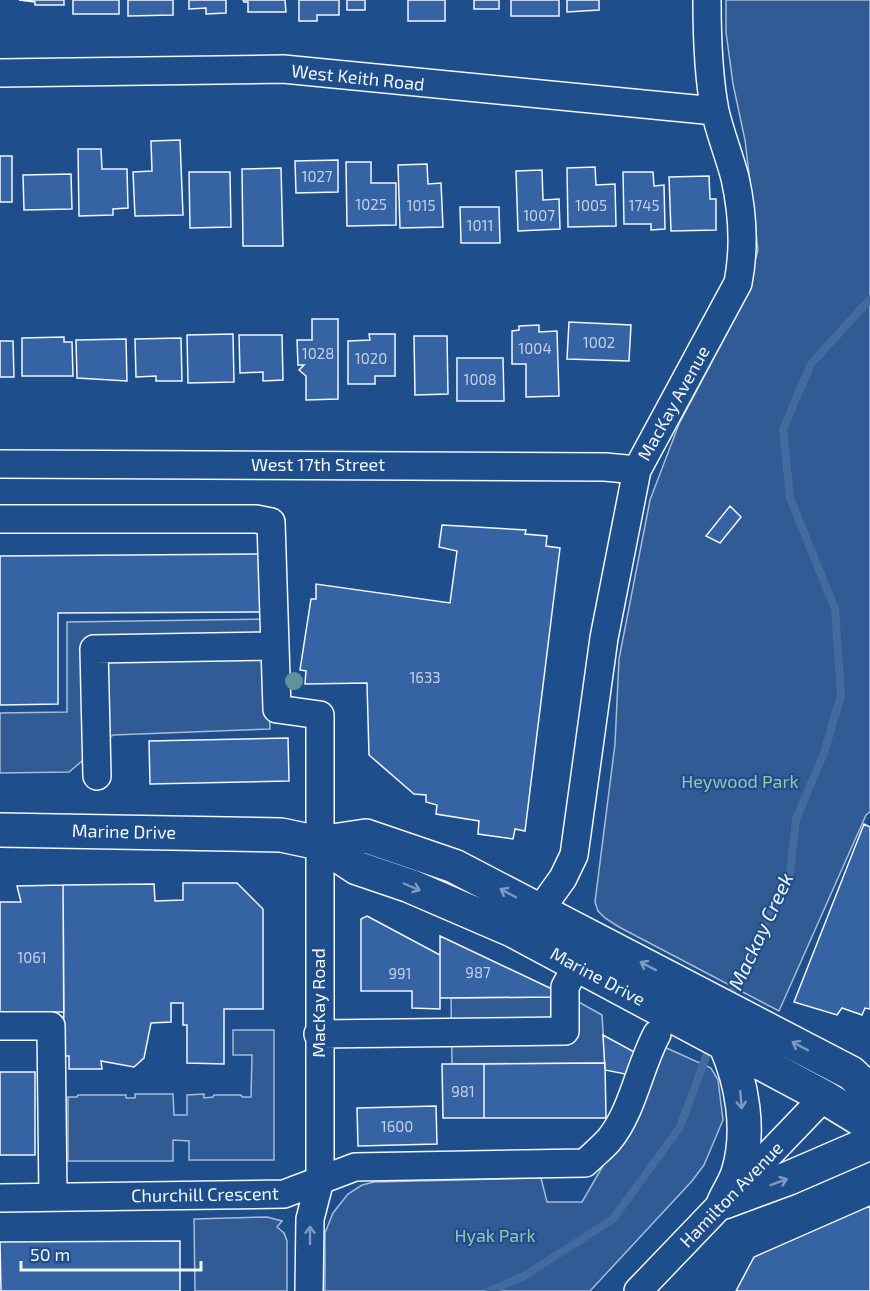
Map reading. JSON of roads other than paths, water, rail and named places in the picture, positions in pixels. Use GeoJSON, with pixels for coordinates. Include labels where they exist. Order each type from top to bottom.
{"type":"FeatureCollection","features":[{"type":"Feature","properties":{"kind":"main road","name":"Marine Drive"},"geometry":{"type":"LineString","coordinates":[[0,830],[281,835],[319,843],[366,836],[454,867],[866,1080]]}},
{"type":"Feature","properties":{"kind":"main road","name":"Marine Drive"},"geometry":{"type":"LineString","coordinates":[[319,843],[357,868],[410,886],[512,930],[577,965],[670,1028],[725,1044],[824,1097],[870,1125]]}},
{"type":"Feature","properties":{"kind":"main road"},"geometry":{"type":"LineString","coordinates":[[724,1202],[738,1172],[744,1131],[739,1079],[725,1044]]}},
{"type":"Feature","properties":{"kind":"main road"},"geometry":{"type":"LineString","coordinates":[[824,1097],[866,1080]]}},
{"type":"Feature","properties":{"kind":"main road"},"geometry":{"type":"LineString","coordinates":[[724,1202],[789,1178],[870,1143]]}},
{"type":"Feature","properties":{"kind":"street","name":"MacKay Avenue"},"geometry":{"type":"LineString","coordinates":[[540,910],[562,878],[574,855],[604,638],[637,470],[738,283],[743,255],[744,230],[735,178],[715,111],[708,48],[707,0]]}},
{"type":"Feature","properties":{"kind":"street","name":"West Keith Road"},"geometry":{"type":"LineString","coordinates":[[0,74],[284,69],[715,111]]}},
{"type":"Feature","properties":{"kind":"street","name":"West 17th Street"},"geometry":{"type":"LineString","coordinates":[[0,464],[300,464],[605,467],[637,470]]}},
{"type":"Feature","properties":{"kind":"street"},"geometry":{"type":"LineString","coordinates":[[0,519],[256,519],[271,522],[275,646],[94,649],[97,776]]}},
{"type":"Feature","properties":{"kind":"street","name":"MacKay Road"},"geometry":{"type":"LineString","coordinates":[[275,646],[277,709],[320,715],[318,1034],[320,1180],[310,1219],[309,1291]]}},
{"type":"Feature","properties":{"kind":"street"},"geometry":{"type":"LineString","coordinates":[[318,1034],[565,1031],[565,987],[577,965]]}},
{"type":"Feature","properties":{"kind":"street"},"geometry":{"type":"LineString","coordinates":[[0,1026],[51,1026],[52,1197]]}},
{"type":"Feature","properties":{"kind":"street","name":"Churchill Crescent"},"geometry":{"type":"LineString","coordinates":[[0,1198],[284,1194],[355,1167],[585,1163],[610,1139],[627,1107],[646,1054],[670,1028]]}},
{"type":"Feature","properties":{"kind":"street","name":"Hamilton Avenue"},"geometry":{"type":"LineString","coordinates":[[638,1291],[824,1097]]}},
{"type":"Feature","properties":{"kind":"waterway","name":"Mackay Creek"},"geometry":{"type":"LineString","coordinates":[[727,1002],[790,873],[796,819],[824,753],[841,695],[835,609],[790,498],[783,429],[811,364],[870,299]]}},
{"type":"Feature","properties":{"kind":"waterway","name":"Mackay Creek"},"geometry":{"type":"LineString","coordinates":[[490,1291],[524,1276],[613,1219],[680,1127],[710,1046]]}},
{"type":"Feature","properties":{"kind":"park label","name":"Heywood Park"},"geometry":{"type":"Point","coordinates":[740,781]}},
{"type":"Feature","properties":{"kind":"park label","name":"Hyak Park"},"geometry":{"type":"Point","coordinates":[495,1235]}}]}
